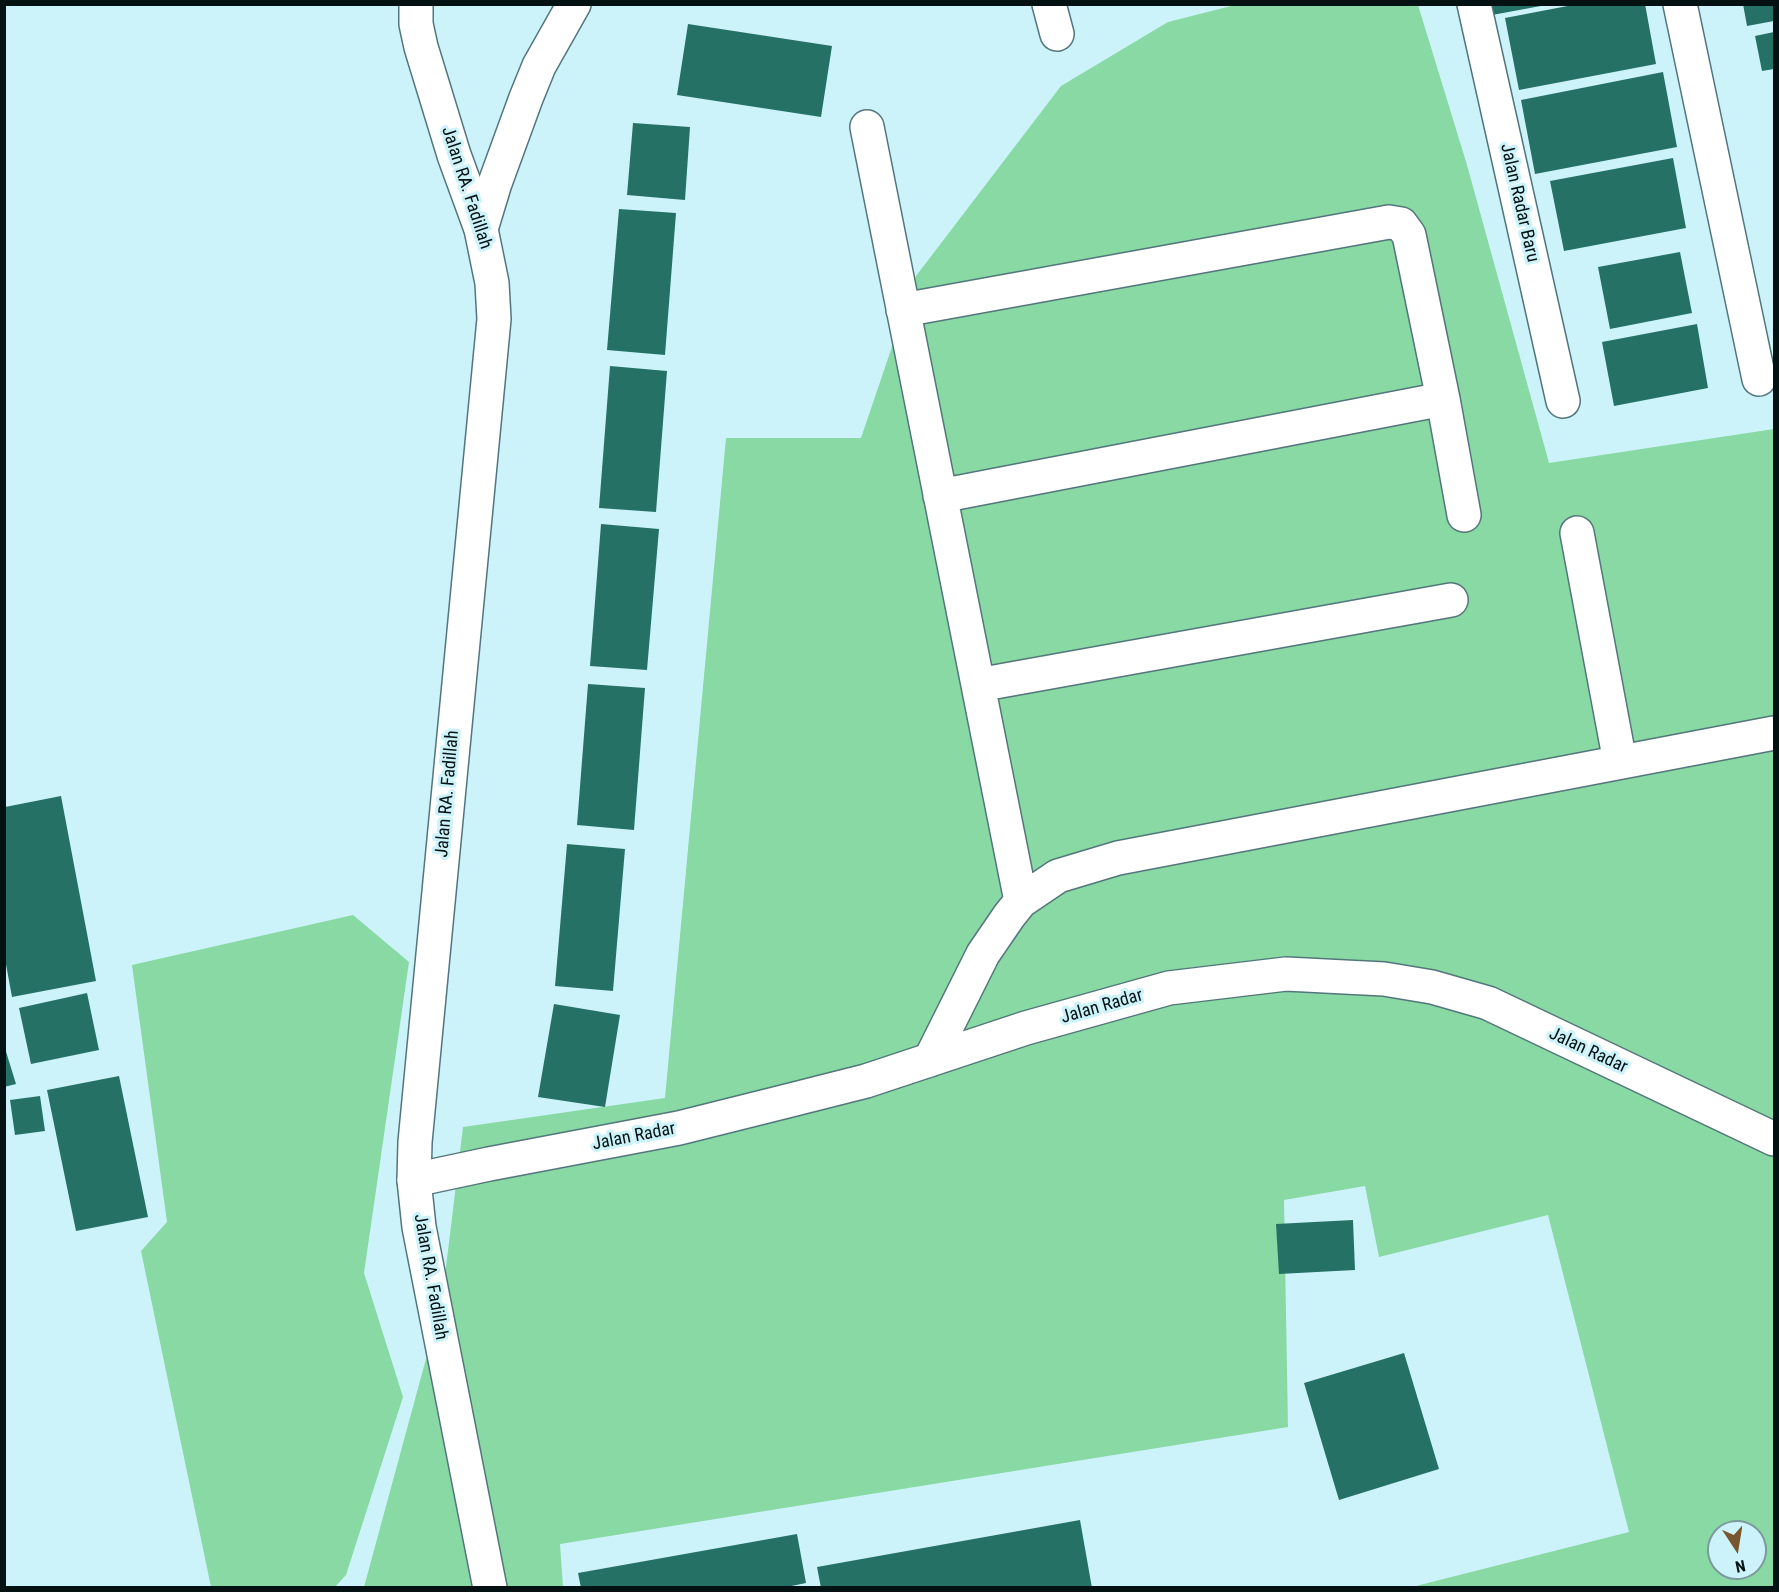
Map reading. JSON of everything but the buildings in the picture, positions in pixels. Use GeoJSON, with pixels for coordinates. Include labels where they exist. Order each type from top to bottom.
{"type":"FeatureCollection","features":[{"type":"Feature","properties":{"kind":"street","name":"Jalan RA. Fadillah"},"geometry":{"type":"LineString","coordinates":[[416,4],[416,24],[421,47],[454,155],[481,229],[492,283],[494,319],[416,1130],[414,1180],[419,1227],[490,1587]]}},
{"type":"Feature","properties":{"kind":"street"},"geometry":{"type":"LineString","coordinates":[[481,229],[495,183],[539,66],[574,4]]}},
{"type":"Feature","properties":{"kind":"street","name":"Jalan Radar Baru"},"geometry":{"type":"LineString","coordinates":[[1474,4],[1563,401]]}},
{"type":"Feature","properties":{"kind":"street"},"geometry":{"type":"LineString","coordinates":[[1680,4],[1759,379]]}},
{"type":"Feature","properties":{"kind":"street"},"geometry":{"type":"LineString","coordinates":[[867,127],[1021,901]]}},
{"type":"Feature","properties":{"kind":"street"},"geometry":{"type":"LineString","coordinates":[[903,310],[1389,222],[1398,223],[1406,229],[1409,235],[1464,515]]}},
{"type":"Feature","properties":{"kind":"street"},"geometry":{"type":"LineString","coordinates":[[940,496],[1443,399]]}},
{"type":"Feature","properties":{"kind":"street"},"geometry":{"type":"LineString","coordinates":[[1577,533],[1620,762]]}},
{"type":"Feature","properties":{"kind":"street"},"geometry":{"type":"LineString","coordinates":[[978,685],[1451,600]]}},
{"type":"Feature","properties":{"kind":"street"},"geometry":{"type":"LineString","coordinates":[[930,1060],[983,954],[1021,901],[1058,876],[1118,858],[1774,733]]}},
{"type":"Feature","properties":{"kind":"street","name":"Jalan Radar"},"geometry":{"type":"LineString","coordinates":[[414,1180],[679,1128],[866,1081],[1026,1028],[1169,988],[1286,974],[1384,979],[1432,987],[1488,1003],[1774,1139]]}},
{"type":"Feature","properties":{"kind":"green space"},"geometry":{"type":"Polygon","coordinates":[[[1235,5],[1418,5],[1467,165],[1549,463],[1774,429],[1774,1587],[1412,1587],[1629,1532],[1548,1215],[1379,1257],[1365,1186],[1284,1200],[1288,1427],[560,1544],[563,1587],[364,1587],[442,1300],[463,1127],[665,1098],[726,438],[861,438],[916,276],[1061,86],[1168,22],[1235,5]]]}},
{"type":"Feature","properties":{"kind":"green space"},"geometry":{"type":"Polygon","coordinates":[[[353,915],[409,962],[364,1273],[403,1397],[346,1575],[335,1587],[211,1587],[141,1251],[167,1222],[132,965],[353,915]]]}}]}
